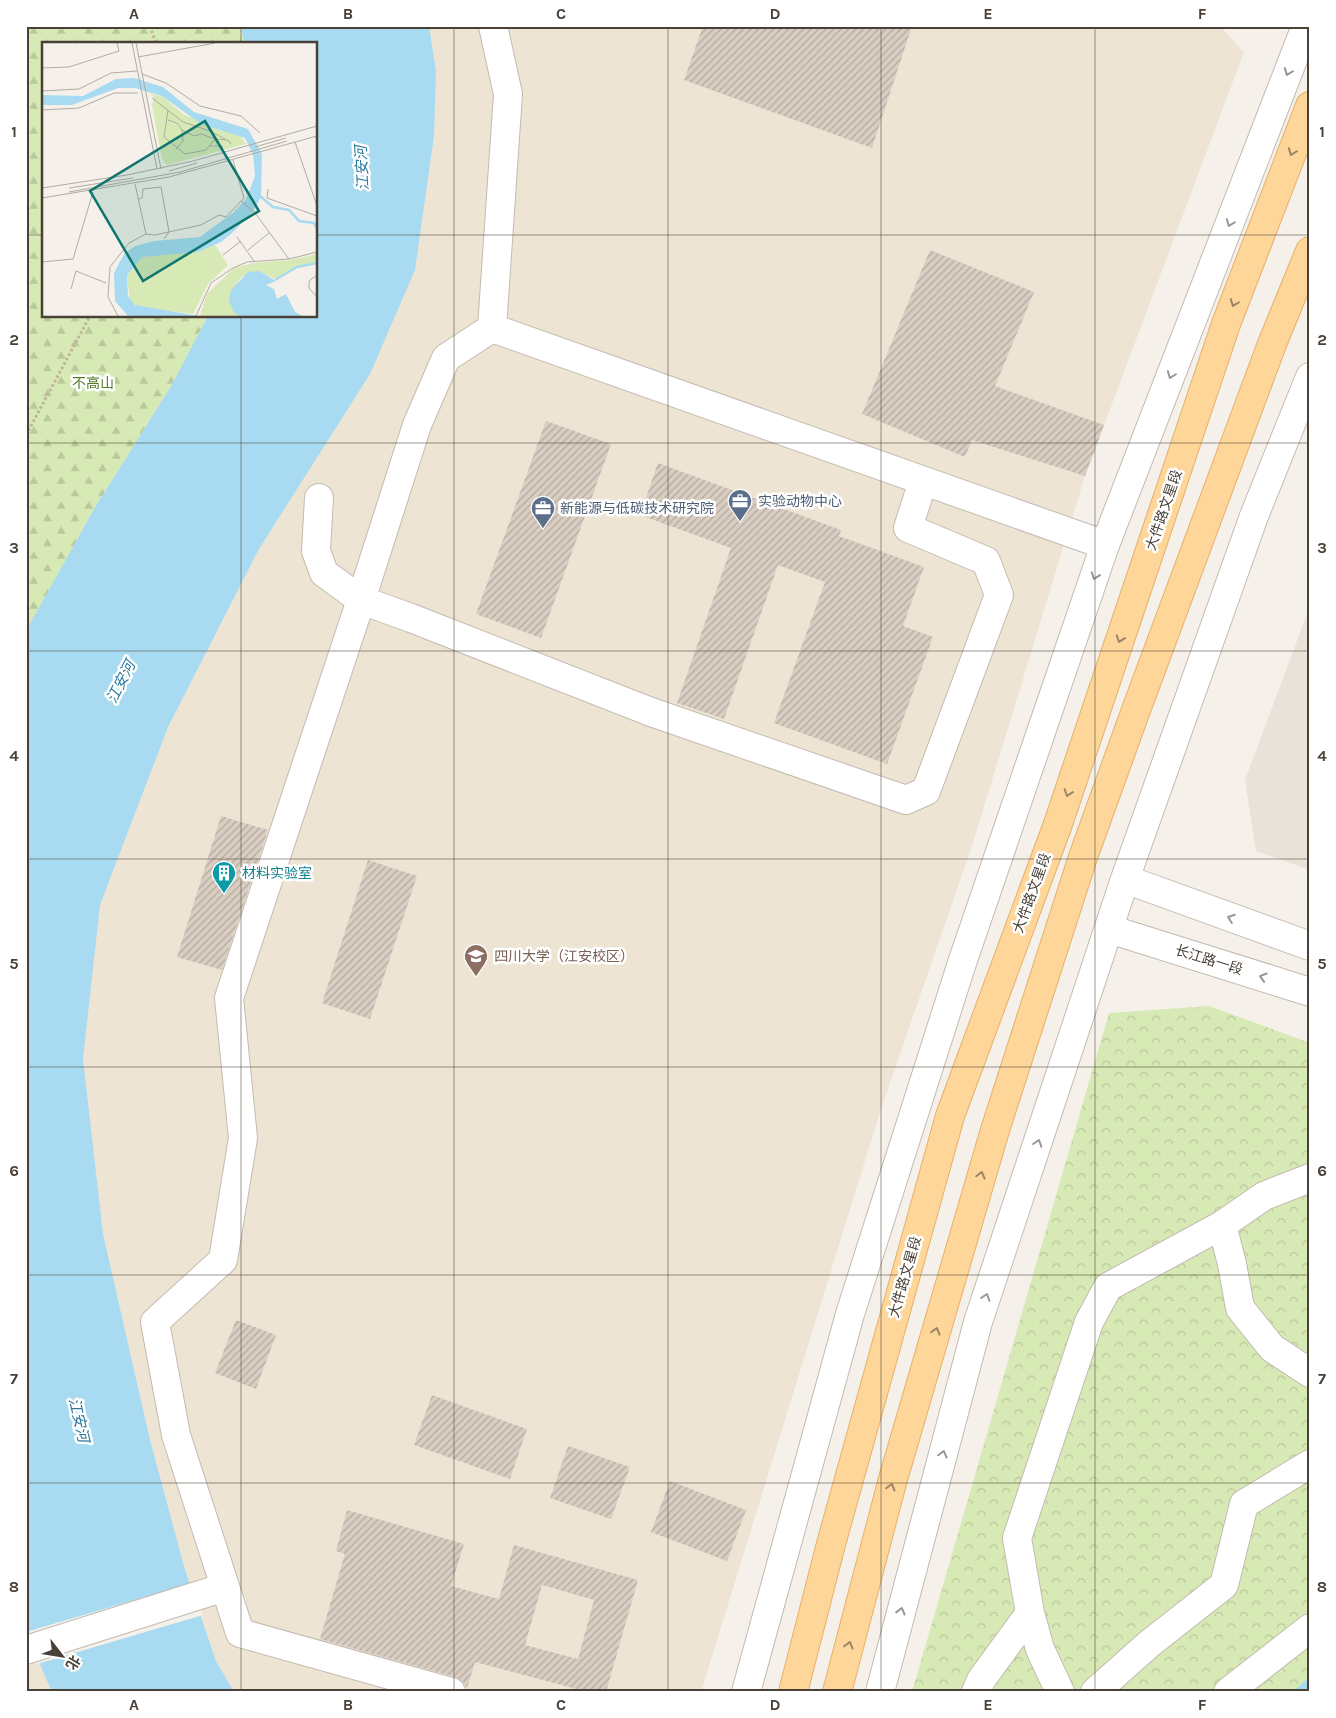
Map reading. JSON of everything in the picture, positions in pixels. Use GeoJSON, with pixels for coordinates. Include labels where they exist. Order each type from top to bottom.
{"type":"FeatureCollection","features":[{"type":"Feature","properties":{"kind":"main road","name":"大件路文星段"},"geometry":{"type":"LineString","coordinates":[[793,1692],[831,1544],[950,1116],[1058,824],[1226,324],[1310,106]]}},
{"type":"Feature","properties":{"kind":"main road"},"geometry":{"type":"LineString","coordinates":[[837,1692],[893,1479],[994,1130],[1083,857],[1272,344],[1310,251]]}},
{"type":"Feature","properties":{"kind":"street"},"geometry":{"type":"LineString","coordinates":[[492,328],[508,94],[493,26]]}},
{"type":"Feature","properties":{"kind":"street"},"geometry":{"type":"LineString","coordinates":[[746,1692],[850,1314],[962,963],[1105,545],[1306,26]]}},
{"type":"Feature","properties":{"kind":"street"},"geometry":{"type":"LineString","coordinates":[[492,328],[1105,545]]}},
{"type":"Feature","properties":{"kind":"street"},"geometry":{"type":"LineString","coordinates":[[451,1692],[240,1633],[176,1435],[155,1322],[223,1260],[243,1138],[230,998],[417,425],[446,358],[492,328]]}},
{"type":"Feature","properties":{"kind":"street"},"geometry":{"type":"LineString","coordinates":[[880,1692],[978,1322],[1125,880],[1254,516],[1310,377]]}},
{"type":"Feature","properties":{"kind":"street"},"geometry":{"type":"LineString","coordinates":[[319,498],[316,551],[324,573],[361,600],[651,712],[906,800],[926,791],[999,595],[986,561],[908,528],[923,481]]}},
{"type":"Feature","properties":{"kind":"street"},"geometry":{"type":"LineString","coordinates":[[1125,880],[1310,946]]}},
{"type":"Feature","properties":{"kind":"street","name":"长江路一段"},"geometry":{"type":"LineString","coordinates":[[1109,928],[1310,992]]}},
{"type":"Feature","properties":{"kind":"street"},"geometry":{"type":"LineString","coordinates":[[1060,1692],[1040,1649],[1030,1612],[1017,1538],[1089,1322],[1108,1287],[1222,1225],[1264,1196],[1310,1178]]}},
{"type":"Feature","properties":{"kind":"street"},"geometry":{"type":"LineString","coordinates":[[1222,1225],[1232,1264],[1240,1308],[1272,1348],[1310,1373]]}},
{"type":"Feature","properties":{"kind":"street"},"geometry":{"type":"LineString","coordinates":[[1095,1692],[1149,1644],[1224,1585],[1244,1504],[1310,1464]]}},
{"type":"Feature","properties":{"kind":"street"},"geometry":{"type":"LineString","coordinates":[[26,1650],[225,1587]]}},
{"type":"Feature","properties":{"kind":"street"},"geometry":{"type":"LineString","coordinates":[[976,1692],[981,1680],[1030,1612]]}},
{"type":"Feature","properties":{"kind":"street"},"geometry":{"type":"LineString","coordinates":[[1228,1692],[1310,1628]]}},
{"type":"Feature","properties":{"kind":"path"},"geometry":{"type":"LineString","coordinates":[[150,26],[155,42]]}},
{"type":"Feature","properties":{"kind":"path"},"geometry":{"type":"LineString","coordinates":[[26,435],[89,318]]}},
{"type":"Feature","properties":{"kind":"shaded area","name":"四川大学（江安校区）"},"geometry":{"type":"Polygon","coordinates":[[[26,26],[1220,26],[1244,52],[1085,476],[972,846],[881,1109],[701,1692],[26,1692],[26,26]]]}},
{"type":"Feature","properties":{"kind":"shaded area"},"geometry":{"type":"Polygon","coordinates":[[[1310,606],[1310,870],[1256,851],[1245,780],[1310,606]]]}},
{"type":"Feature","properties":{"kind":"green space","name":"不高山"},"geometry":{"type":"Polygon","coordinates":[[[26,26],[241,26],[244,42],[42,42],[42,318],[207,318],[170,388],[94,509],[26,631],[26,26]]]}},
{"type":"Feature","properties":{"kind":"green space"},"geometry":{"type":"Polygon","coordinates":[[[1209,1006],[1310,1043],[1310,1684],[1300,1692],[912,1692],[1109,1013],[1209,1006]]]}},
{"type":"Feature","properties":{"kind":"water","name":"江安河"},"geometry":{"type":"Polygon","coordinates":[[[241,26],[429,26],[436,71],[434,136],[415,270],[370,374],[259,549],[168,727],[100,905],[83,1059],[103,1234],[150,1440],[185,1570],[216,1661],[234,1692],[52,1692],[26,1632],[26,631],[94,509],[170,388],[207,318],[318,318],[318,42],[244,42],[241,26]]]}},
{"type":"Feature","properties":{"kind":"water"},"geometry":{"type":"Polygon","coordinates":[[[1310,1677],[1310,1692],[1292,1692],[1310,1677]]]}},
{"type":"Feature","properties":{"kind":"pier"},"geometry":{"type":"Polygon","coordinates":[[[192,1583],[203,1615],[37,1664],[26,1639],[26,1632],[192,1583]]]}},
{"type":"Feature","properties":{"kind":"building"},"geometry":{"type":"Polygon","coordinates":[[[703,26],[912,26],[872,148],[684,80],[703,26]]]}},
{"type":"Feature","properties":{"kind":"building"},"geometry":{"type":"Polygon","coordinates":[[[930,250],[1034,292],[995,386],[1104,425],[1085,476],[972,440],[965,457],[862,414],[930,250]]]}},
{"type":"Feature","properties":{"kind":"building","name":"新能源与低碳技术研究院"},"geometry":{"type":"Polygon","coordinates":[[[546,421],[611,444],[541,638],[476,614],[546,421]]]}},
{"type":"Feature","properties":{"kind":"building"},"geometry":{"type":"Polygon","coordinates":[[[658,463],[841,530],[839,536],[924,567],[903,626],[933,637],[887,764],[774,723],[825,582],[778,565],[724,719],[677,703],[731,548],[640,515],[658,463]]]}},
{"type":"Feature","properties":{"kind":"building","name":"材料实验室"},"geometry":{"type":"Polygon","coordinates":[[[221,816],[268,830],[222,970],[177,957],[221,816]]]}},
{"type":"Feature","properties":{"kind":"building"},"geometry":{"type":"Polygon","coordinates":[[[368,860],[417,876],[370,1019],[322,1003],[368,860]]]}},
{"type":"Feature","properties":{"kind":"building"},"geometry":{"type":"Polygon","coordinates":[[[236,1320],[276,1335],[256,1389],[215,1373],[236,1320]]]}},
{"type":"Feature","properties":{"kind":"building"},"geometry":{"type":"Polygon","coordinates":[[[432,1395],[527,1429],[510,1479],[414,1445],[432,1395]]]}},
{"type":"Feature","properties":{"kind":"building"},"geometry":{"type":"Polygon","coordinates":[[[568,1446],[630,1467],[611,1519],[550,1498],[568,1446]]]}},
{"type":"Feature","properties":{"kind":"building"},"geometry":{"type":"Polygon","coordinates":[[[670,1481],[746,1510],[727,1561],[651,1532],[670,1481]]]}},
{"type":"Feature","properties":{"kind":"building"},"geometry":{"type":"Polygon","coordinates":[[[347,1510],[464,1544],[451,1586],[499,1599],[514,1545],[638,1580],[606,1692],[588,1692],[475,1662],[467,1688],[462,1681],[455,1677],[320,1639],[345,1554],[336,1551],[347,1510]],[[542,1585],[525,1645],[578,1659],[594,1600],[542,1585]]]}},
{"type":"Feature","properties":{"kind":"place","name":"实验动物中心"},"geometry":{"type":"Point","coordinates":[740,522]}},
{"type":"Feature","properties":{"kind":"place","name":"新能源与低碳技术研究院"},"geometry":{"type":"Point","coordinates":[543,529]}},
{"type":"Feature","properties":{"kind":"place","name":"材料实验室"},"geometry":{"type":"Point","coordinates":[224,894]}},
{"type":"Feature","properties":{"kind":"place","name":"四川大学（江安校区）"},"geometry":{"type":"Point","coordinates":[476,977]}}]}
